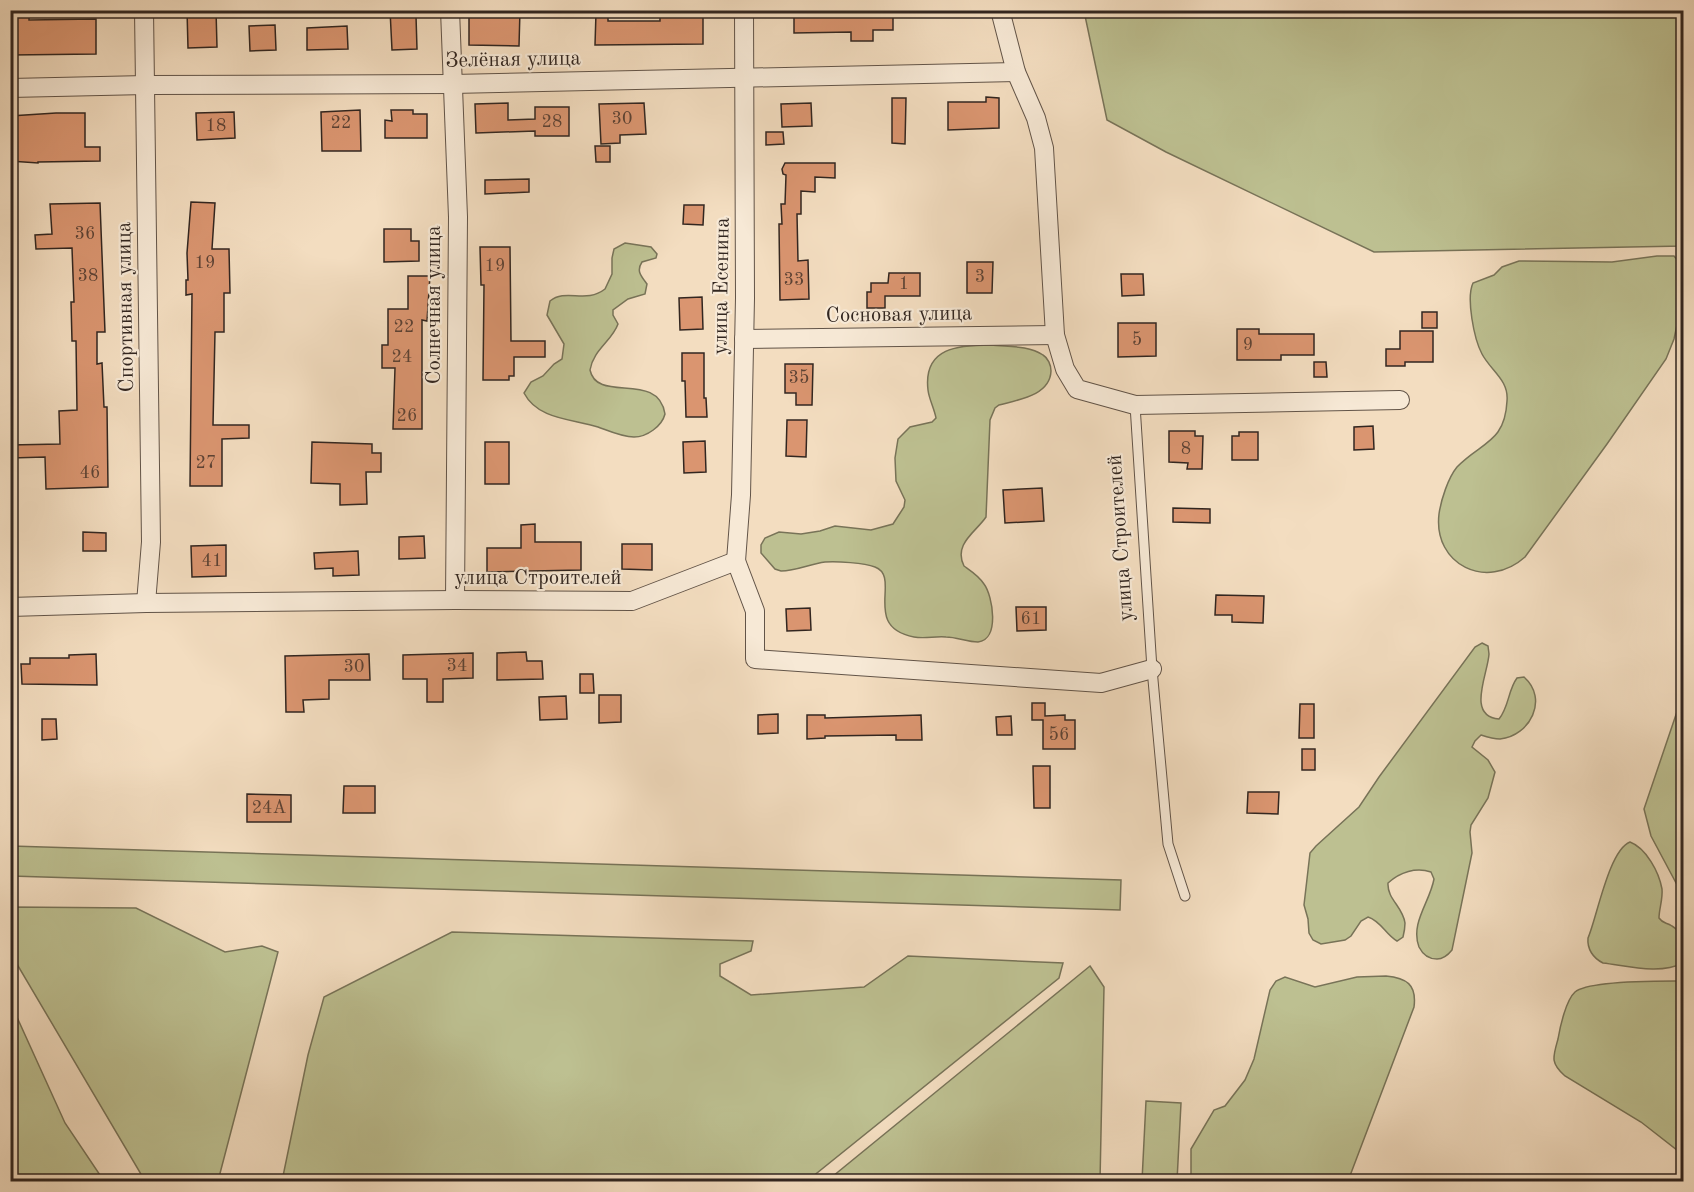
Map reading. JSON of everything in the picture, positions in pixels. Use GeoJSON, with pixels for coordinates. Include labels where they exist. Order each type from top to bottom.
{"type":"FeatureCollection","features":[{"type":"Feature","properties":{"kind":"street","name":"Спортивная улица"},"geometry":{"type":"LineString","coordinates":[[144,10],[151,542],[146,603]]}},
{"type":"Feature","properties":{"kind":"street","name":"Солнечная улица"},"geometry":{"type":"LineString","coordinates":[[450,10],[458,217],[455,600]]}},
{"type":"Feature","properties":{"kind":"street","name":"улица Есенина"},"geometry":{"type":"LineString","coordinates":[[736,561],[741,495],[744,339],[744,10]]}},
{"type":"Feature","properties":{"kind":"street"},"geometry":{"type":"LineString","coordinates":[[1000,10],[1016,72],[1036,118],[1044,148],[1055,335],[1065,369],[1077,389],[1135,405],[1400,400]]}},
{"type":"Feature","properties":{"kind":"street","name":"Зелёная улица"},"geometry":{"type":"LineString","coordinates":[[10,88],[452,84],[1016,72]]}},
{"type":"Feature","properties":{"kind":"street","name":"Сосновая улица"},"geometry":{"type":"LineString","coordinates":[[744,339],[1055,335]]}},
{"type":"Feature","properties":{"kind":"street"},"geometry":{"type":"LineString","coordinates":[[736,561],[755,611],[755,659],[1101,683],[1152,669]]}},
{"type":"Feature","properties":{"kind":"street","name":"улица Строителей"},"geometry":{"type":"LineString","coordinates":[[10,607],[146,603],[455,600],[632,601],[736,561]]}},
{"type":"Feature","properties":{"kind":"lane","name":"улица Строителей"},"geometry":{"type":"LineString","coordinates":[[1135,405],[1152,669],[1168,844],[1185,896]]}},
{"type":"Feature","properties":{"kind":"green space"},"geometry":{"type":"Polygon","coordinates":[[[1084,11],[1683,11],[1683,246],[1374,252],[1166,152],[1107,120],[1084,11]]]}},
{"type":"Feature","properties":{"kind":"green space"},"geometry":{"type":"Polygon","coordinates":[[[625,243],[651,247],[657,254],[656,258],[642,262],[639,268],[647,284],[645,294],[628,299],[613,310],[618,324],[612,336],[595,357],[590,370],[595,380],[604,385],[651,393],[660,401],[665,414],[661,423],[649,433],[639,437],[620,435],[547,414],[530,402],[524,393],[531,382],[543,376],[562,359],[564,344],[547,315],[550,301],[556,297],[591,295],[605,289],[612,274],[614,249],[625,243]]]}},
{"type":"Feature","properties":{"kind":"green space"},"geometry":{"type":"Polygon","coordinates":[[[1674,256],[1683,267],[1683,297],[1674,339],[1666,359],[1525,557],[1510,567],[1495,572],[1480,572],[1465,567],[1454,559],[1445,547],[1439,532],[1441,502],[1457,467],[1497,434],[1502,426],[1507,401],[1502,381],[1482,354],[1476,339],[1470,298],[1473,283],[1494,275],[1502,267],[1519,261],[1612,262],[1674,256]]]}},
{"type":"Feature","properties":{"kind":"green space"},"geometry":{"type":"Polygon","coordinates":[[[991,345],[1024,348],[1037,352],[1048,360],[1051,371],[1045,386],[1039,391],[1023,399],[999,405],[995,408],[990,420],[986,517],[967,539],[961,551],[964,566],[982,581],[990,598],[992,626],[985,639],[978,642],[950,637],[918,638],[898,632],[889,623],[885,613],[885,581],[882,572],[875,567],[858,563],[830,562],[787,571],[775,569],[761,553],[761,545],[765,538],[779,532],[801,534],[835,526],[871,530],[893,524],[904,507],[905,500],[896,481],[895,458],[898,439],[910,427],[932,422],[936,418],[928,390],[931,365],[946,351],[967,346],[991,345]]]}},
{"type":"Feature","properties":{"kind":"green space"},"geometry":{"type":"Polygon","coordinates":[[[1482,643],[1488,646],[1489,654],[1481,693],[1483,710],[1489,716],[1499,719],[1514,683],[1517,678],[1524,677],[1535,696],[1535,705],[1533,715],[1520,731],[1500,739],[1481,735],[1472,747],[1488,760],[1495,772],[1488,798],[1471,825],[1472,853],[1452,950],[1444,957],[1434,959],[1426,956],[1419,947],[1417,929],[1434,879],[1431,872],[1420,870],[1403,873],[1388,883],[1390,894],[1404,917],[1405,923],[1403,937],[1397,941],[1368,917],[1361,921],[1351,936],[1345,940],[1321,944],[1313,940],[1309,933],[1304,905],[1310,853],[1359,807],[1475,647],[1482,643]]]}},
{"type":"Feature","properties":{"kind":"green space"},"geometry":{"type":"Polygon","coordinates":[[[1683,694],[1683,896],[1651,836],[1644,809],[1683,694]]]}},
{"type":"Feature","properties":{"kind":"green space"},"geometry":{"type":"Polygon","coordinates":[[[1630,842],[1641,849],[1651,861],[1658,875],[1662,889],[1659,918],[1677,929],[1682,938],[1683,963],[1674,967],[1644,969],[1603,963],[1596,959],[1590,949],[1588,938],[1604,885],[1616,857],[1630,842]]]}},
{"type":"Feature","properties":{"kind":"green space"},"geometry":{"type":"Polygon","coordinates":[[[11,846],[1121,880],[1120,910],[11,876],[11,846]]]}},
{"type":"Feature","properties":{"kind":"green space"},"geometry":{"type":"Polygon","coordinates":[[[10,907],[136,908],[225,952],[262,946],[278,952],[218,1181],[145,1181],[11,954],[10,907]]]}},
{"type":"Feature","properties":{"kind":"green space"},"geometry":{"type":"Polygon","coordinates":[[[452,932],[753,941],[751,951],[720,964],[720,976],[751,995],[864,987],[908,956],[1063,963],[1059,978],[807,1181],[282,1181],[308,1055],[324,997],[452,932]]]}},
{"type":"Feature","properties":{"kind":"green space"},"geometry":{"type":"Polygon","coordinates":[[[1090,966],[1104,987],[1100,1181],[827,1181],[1090,966]]]}},
{"type":"Feature","properties":{"kind":"green space"},"geometry":{"type":"Polygon","coordinates":[[[1285,977],[1315,987],[1357,977],[1399,978],[1409,984],[1414,993],[1414,1007],[1348,1181],[1191,1181],[1191,1149],[1214,1110],[1225,1106],[1245,1080],[1254,1059],[1270,990],[1276,981],[1285,977]]]}},
{"type":"Feature","properties":{"kind":"green space"},"geometry":{"type":"Polygon","coordinates":[[[1684,981],[1683,1152],[1677,1150],[1641,1122],[1565,1076],[1557,1067],[1554,1059],[1564,1014],[1575,992],[1583,988],[1610,983],[1684,981]]]}},
{"type":"Feature","properties":{"kind":"green space"},"geometry":{"type":"Polygon","coordinates":[[[11,1004],[65,1123],[104,1181],[11,1181],[11,1004]]]}},
{"type":"Feature","properties":{"kind":"green space"},"geometry":{"type":"Polygon","coordinates":[[[1146,1101],[1181,1103],[1177,1181],[1142,1181],[1146,1101]]]}},
{"type":"Feature","properties":{"kind":"building"},"geometry":{"type":"Polygon","coordinates":[[[187,10],[216,10],[217,47],[188,48],[187,10]]]}},
{"type":"Feature","properties":{"kind":"building"},"geometry":{"type":"Polygon","coordinates":[[[390,10],[407,10],[407,17],[416,16],[417,49],[392,50],[390,10]]]}},
{"type":"Feature","properties":{"kind":"building"},"geometry":{"type":"Polygon","coordinates":[[[469,10],[520,10],[519,46],[469,45],[469,10]]]}},
{"type":"Feature","properties":{"kind":"building"},"geometry":{"type":"Polygon","coordinates":[[[832,10],[832,17],[893,16],[893,30],[873,30],[873,41],[851,41],[851,32],[794,33],[794,11],[832,10]]]}},
{"type":"Feature","properties":{"kind":"building"},"geometry":{"type":"Polygon","coordinates":[[[29,12],[29,20],[96,19],[96,54],[10,55],[10,13],[29,12]]]}},
{"type":"Feature","properties":{"kind":"building"},"geometry":{"type":"Polygon","coordinates":[[[596,13],[608,13],[608,21],[660,21],[660,16],[703,17],[703,44],[595,45],[596,13]]]}},
{"type":"Feature","properties":{"kind":"building"},"geometry":{"type":"Polygon","coordinates":[[[275,25],[276,50],[250,51],[249,26],[275,25]]]}},
{"type":"Feature","properties":{"kind":"building"},"geometry":{"type":"Polygon","coordinates":[[[347,26],[348,49],[307,50],[307,28],[347,26]]]}},
{"type":"Feature","properties":{"kind":"building"},"geometry":{"type":"Polygon","coordinates":[[[986,97],[999,98],[999,128],[948,130],[948,102],[986,102],[986,97]]]}},
{"type":"Feature","properties":{"kind":"building"},"geometry":{"type":"Polygon","coordinates":[[[892,98],[906,98],[905,144],[892,143],[892,98]]]}},
{"type":"Feature","properties":{"kind":"building"},"geometry":{"type":"Polygon","coordinates":[[[508,103],[508,120],[535,119],[535,107],[569,107],[569,136],[535,136],[535,131],[476,133],[475,104],[508,103]]]}},
{"type":"Feature","properties":{"kind":"building"},"geometry":{"type":"Polygon","coordinates":[[[644,103],[646,134],[620,135],[620,143],[601,144],[599,104],[644,103]]]}},
{"type":"Feature","properties":{"kind":"building"},"geometry":{"type":"Polygon","coordinates":[[[811,103],[812,126],[782,127],[781,104],[811,103]]]}},
{"type":"Feature","properties":{"kind":"building"},"geometry":{"type":"Polygon","coordinates":[[[360,110],[361,151],[322,151],[321,112],[360,110]]]}},
{"type":"Feature","properties":{"kind":"building"},"geometry":{"type":"Polygon","coordinates":[[[391,110],[413,110],[413,114],[427,114],[427,138],[385,138],[385,120],[392,121],[391,110]]]}},
{"type":"Feature","properties":{"kind":"building"},"geometry":{"type":"Polygon","coordinates":[[[234,112],[235,138],[197,140],[196,113],[234,112]]]}},
{"type":"Feature","properties":{"kind":"building"},"geometry":{"type":"Polygon","coordinates":[[[85,113],[85,147],[100,147],[100,161],[38,163],[10,161],[10,116],[85,113]]]}},
{"type":"Feature","properties":{"kind":"building"},"geometry":{"type":"Polygon","coordinates":[[[766,132],[783,132],[784,144],[766,145],[766,132]]]}},
{"type":"Feature","properties":{"kind":"building"},"geometry":{"type":"Polygon","coordinates":[[[595,146],[610,146],[610,162],[596,162],[595,146]]]}},
{"type":"Feature","properties":{"kind":"building"},"geometry":{"type":"Polygon","coordinates":[[[785,163],[835,163],[835,178],[815,177],[815,192],[801,191],[801,214],[797,214],[798,261],[808,260],[809,299],[780,300],[779,224],[782,224],[781,204],[785,204],[786,175],[783,174],[782,169],[785,163]]]}},
{"type":"Feature","properties":{"kind":"building"},"geometry":{"type":"Polygon","coordinates":[[[529,179],[529,192],[485,194],[485,180],[529,179]]]}},
{"type":"Feature","properties":{"kind":"building"},"geometry":{"type":"Polygon","coordinates":[[[191,202],[215,203],[212,249],[229,249],[230,293],[224,293],[224,332],[215,332],[213,425],[249,425],[249,438],[222,439],[222,486],[190,486],[192,294],[186,295],[186,280],[188,280],[187,253],[191,202]]]}},
{"type":"Feature","properties":{"kind":"building"},"geometry":{"type":"Polygon","coordinates":[[[100,203],[105,332],[97,332],[97,364],[102,363],[104,407],[107,407],[108,487],[46,489],[45,457],[11,458],[10,445],[60,444],[59,411],[77,410],[76,341],[72,341],[71,302],[74,302],[72,248],[36,249],[35,235],[52,234],[50,204],[100,203]]]}},
{"type":"Feature","properties":{"kind":"building"},"geometry":{"type":"Polygon","coordinates":[[[684,205],[704,205],[703,225],[683,224],[684,205]]]}},
{"type":"Feature","properties":{"kind":"building"},"geometry":{"type":"Polygon","coordinates":[[[384,229],[411,229],[411,241],[419,241],[419,261],[384,262],[384,229]]]}},
{"type":"Feature","properties":{"kind":"building"},"geometry":{"type":"Polygon","coordinates":[[[480,247],[510,247],[511,341],[545,341],[545,357],[514,357],[514,376],[509,376],[509,380],[483,380],[484,285],[481,285],[480,247]]]}},
{"type":"Feature","properties":{"kind":"building"},"geometry":{"type":"Polygon","coordinates":[[[967,262],[993,262],[992,293],[967,293],[967,262]]]}},
{"type":"Feature","properties":{"kind":"building"},"geometry":{"type":"Polygon","coordinates":[[[889,273],[920,273],[920,296],[885,296],[885,308],[867,308],[867,292],[871,292],[871,283],[888,283],[889,273]]]}},
{"type":"Feature","properties":{"kind":"building"},"geometry":{"type":"Polygon","coordinates":[[[1121,274],[1143,274],[1144,295],[1122,296],[1121,274]]]}},
{"type":"Feature","properties":{"kind":"building"},"geometry":{"type":"Polygon","coordinates":[[[408,276],[430,276],[427,321],[422,320],[422,429],[393,429],[395,368],[382,368],[382,345],[388,345],[388,309],[408,309],[408,276]]]}},
{"type":"Feature","properties":{"kind":"building"},"geometry":{"type":"Polygon","coordinates":[[[702,297],[703,329],[680,330],[679,298],[702,297]]]}},
{"type":"Feature","properties":{"kind":"building"},"geometry":{"type":"Polygon","coordinates":[[[1422,312],[1437,312],[1437,328],[1422,328],[1422,312]]]}},
{"type":"Feature","properties":{"kind":"building"},"geometry":{"type":"Polygon","coordinates":[[[1118,323],[1156,323],[1156,356],[1118,357],[1118,323]]]}},
{"type":"Feature","properties":{"kind":"building"},"geometry":{"type":"Polygon","coordinates":[[[1237,329],[1259,329],[1259,334],[1314,334],[1314,355],[1281,355],[1281,360],[1237,360],[1237,329]]]}},
{"type":"Feature","properties":{"kind":"building"},"geometry":{"type":"Polygon","coordinates":[[[1400,331],[1433,331],[1433,362],[1405,362],[1405,366],[1386,366],[1386,349],[1400,349],[1400,331]]]}},
{"type":"Feature","properties":{"kind":"building"},"geometry":{"type":"Polygon","coordinates":[[[682,353],[704,353],[704,398],[706,398],[707,417],[686,417],[682,353]]]}},
{"type":"Feature","properties":{"kind":"building"},"geometry":{"type":"Polygon","coordinates":[[[1314,362],[1326,362],[1327,377],[1314,377],[1314,362]]]}},
{"type":"Feature","properties":{"kind":"building"},"geometry":{"type":"Polygon","coordinates":[[[785,364],[813,364],[812,405],[796,405],[796,393],[785,393],[785,364]]]}},
{"type":"Feature","properties":{"kind":"building"},"geometry":{"type":"Polygon","coordinates":[[[787,420],[807,420],[806,457],[786,456],[787,420]]]}},
{"type":"Feature","properties":{"kind":"building"},"geometry":{"type":"Polygon","coordinates":[[[1373,426],[1374,449],[1354,450],[1354,427],[1373,426]]]}},
{"type":"Feature","properties":{"kind":"building"},"geometry":{"type":"Polygon","coordinates":[[[1169,431],[1195,431],[1195,436],[1203,436],[1202,469],[1187,469],[1188,463],[1169,462],[1169,431]]]}},
{"type":"Feature","properties":{"kind":"building"},"geometry":{"type":"Polygon","coordinates":[[[1239,432],[1258,432],[1258,460],[1232,460],[1232,436],[1239,436],[1239,432]]]}},
{"type":"Feature","properties":{"kind":"building"},"geometry":{"type":"Polygon","coordinates":[[[705,441],[706,472],[684,473],[683,442],[705,441]]]}},
{"type":"Feature","properties":{"kind":"building"},"geometry":{"type":"Polygon","coordinates":[[[312,442],[372,444],[372,453],[381,453],[381,472],[366,472],[367,504],[340,505],[340,484],[311,483],[312,442]]]}},
{"type":"Feature","properties":{"kind":"building"},"geometry":{"type":"Polygon","coordinates":[[[485,442],[509,442],[509,484],[485,484],[485,442]]]}},
{"type":"Feature","properties":{"kind":"building"},"geometry":{"type":"Polygon","coordinates":[[[1042,488],[1044,521],[1005,523],[1003,490],[1042,488]]]}},
{"type":"Feature","properties":{"kind":"building"},"geometry":{"type":"Polygon","coordinates":[[[1173,508],[1210,509],[1210,523],[1173,522],[1173,508]]]}},
{"type":"Feature","properties":{"kind":"building"},"geometry":{"type":"Polygon","coordinates":[[[535,524],[535,542],[581,542],[581,570],[487,572],[487,548],[521,548],[521,525],[535,524]]]}},
{"type":"Feature","properties":{"kind":"building"},"geometry":{"type":"Polygon","coordinates":[[[83,532],[106,533],[106,551],[83,551],[83,532]]]}},
{"type":"Feature","properties":{"kind":"building"},"geometry":{"type":"Polygon","coordinates":[[[424,536],[425,558],[399,559],[399,537],[424,536]]]}},
{"type":"Feature","properties":{"kind":"building"},"geometry":{"type":"Polygon","coordinates":[[[622,544],[652,544],[652,570],[622,569],[622,544]]]}},
{"type":"Feature","properties":{"kind":"building"},"geometry":{"type":"Polygon","coordinates":[[[226,545],[226,576],[192,577],[191,546],[226,545]]]}},
{"type":"Feature","properties":{"kind":"building"},"geometry":{"type":"Polygon","coordinates":[[[358,551],[359,575],[333,576],[333,568],[315,569],[314,553],[358,551]]]}},
{"type":"Feature","properties":{"kind":"building"},"geometry":{"type":"Polygon","coordinates":[[[1216,595],[1264,596],[1263,623],[1232,622],[1232,615],[1215,615],[1216,595]]]}},
{"type":"Feature","properties":{"kind":"building"},"geometry":{"type":"Polygon","coordinates":[[[1016,607],[1046,607],[1046,630],[1017,631],[1016,607]]]}},
{"type":"Feature","properties":{"kind":"building"},"geometry":{"type":"Polygon","coordinates":[[[810,608],[811,630],[787,631],[786,609],[810,608]]]}},
{"type":"Feature","properties":{"kind":"building"},"geometry":{"type":"Polygon","coordinates":[[[526,652],[527,661],[542,661],[543,679],[497,680],[497,653],[526,652]]]}},
{"type":"Feature","properties":{"kind":"building"},"geometry":{"type":"Polygon","coordinates":[[[473,653],[473,678],[443,679],[443,702],[427,702],[427,679],[403,679],[403,655],[473,653]]]}},
{"type":"Feature","properties":{"kind":"building"},"geometry":{"type":"Polygon","coordinates":[[[96,654],[97,685],[22,684],[21,664],[30,664],[30,658],[69,658],[69,655],[96,654]]]}},
{"type":"Feature","properties":{"kind":"building"},"geometry":{"type":"Polygon","coordinates":[[[369,654],[370,680],[329,680],[329,699],[303,700],[304,712],[286,712],[285,656],[369,654]]]}},
{"type":"Feature","properties":{"kind":"building"},"geometry":{"type":"Polygon","coordinates":[[[580,674],[593,674],[594,693],[580,693],[580,674]]]}},
{"type":"Feature","properties":{"kind":"building"},"geometry":{"type":"Polygon","coordinates":[[[599,695],[621,695],[621,722],[599,723],[599,695]]]}},
{"type":"Feature","properties":{"kind":"building"},"geometry":{"type":"Polygon","coordinates":[[[566,696],[567,719],[540,720],[539,697],[566,696]]]}},
{"type":"Feature","properties":{"kind":"building"},"geometry":{"type":"Polygon","coordinates":[[[1032,703],[1045,703],[1045,716],[1065,715],[1065,720],[1075,720],[1075,749],[1043,749],[1043,720],[1032,720],[1032,703]]]}},
{"type":"Feature","properties":{"kind":"building"},"geometry":{"type":"Polygon","coordinates":[[[1300,704],[1314,704],[1314,738],[1299,738],[1300,704]]]}},
{"type":"Feature","properties":{"kind":"building"},"geometry":{"type":"Polygon","coordinates":[[[778,714],[778,733],[758,734],[758,715],[778,714]]]}},
{"type":"Feature","properties":{"kind":"building"},"geometry":{"type":"Polygon","coordinates":[[[807,715],[825,715],[825,718],[921,715],[922,740],[896,740],[896,735],[825,736],[825,738],[807,739],[807,715]]]}},
{"type":"Feature","properties":{"kind":"building"},"geometry":{"type":"Polygon","coordinates":[[[1011,716],[1012,735],[997,735],[996,717],[1011,716]]]}},
{"type":"Feature","properties":{"kind":"building"},"geometry":{"type":"Polygon","coordinates":[[[42,719],[56,719],[57,739],[42,740],[42,719]]]}},
{"type":"Feature","properties":{"kind":"building"},"geometry":{"type":"Polygon","coordinates":[[[1302,749],[1315,749],[1315,770],[1302,770],[1302,749]]]}},
{"type":"Feature","properties":{"kind":"building"},"geometry":{"type":"Polygon","coordinates":[[[1033,766],[1050,766],[1050,808],[1034,808],[1033,766]]]}},
{"type":"Feature","properties":{"kind":"building"},"geometry":{"type":"Polygon","coordinates":[[[344,786],[375,786],[375,813],[343,813],[344,786]]]}},
{"type":"Feature","properties":{"kind":"building"},"geometry":{"type":"Polygon","coordinates":[[[1248,792],[1279,792],[1278,814],[1247,813],[1248,792]]]}},
{"type":"Feature","properties":{"kind":"building"},"geometry":{"type":"Polygon","coordinates":[[[247,794],[291,795],[291,822],[247,822],[247,794]]]}}]}
